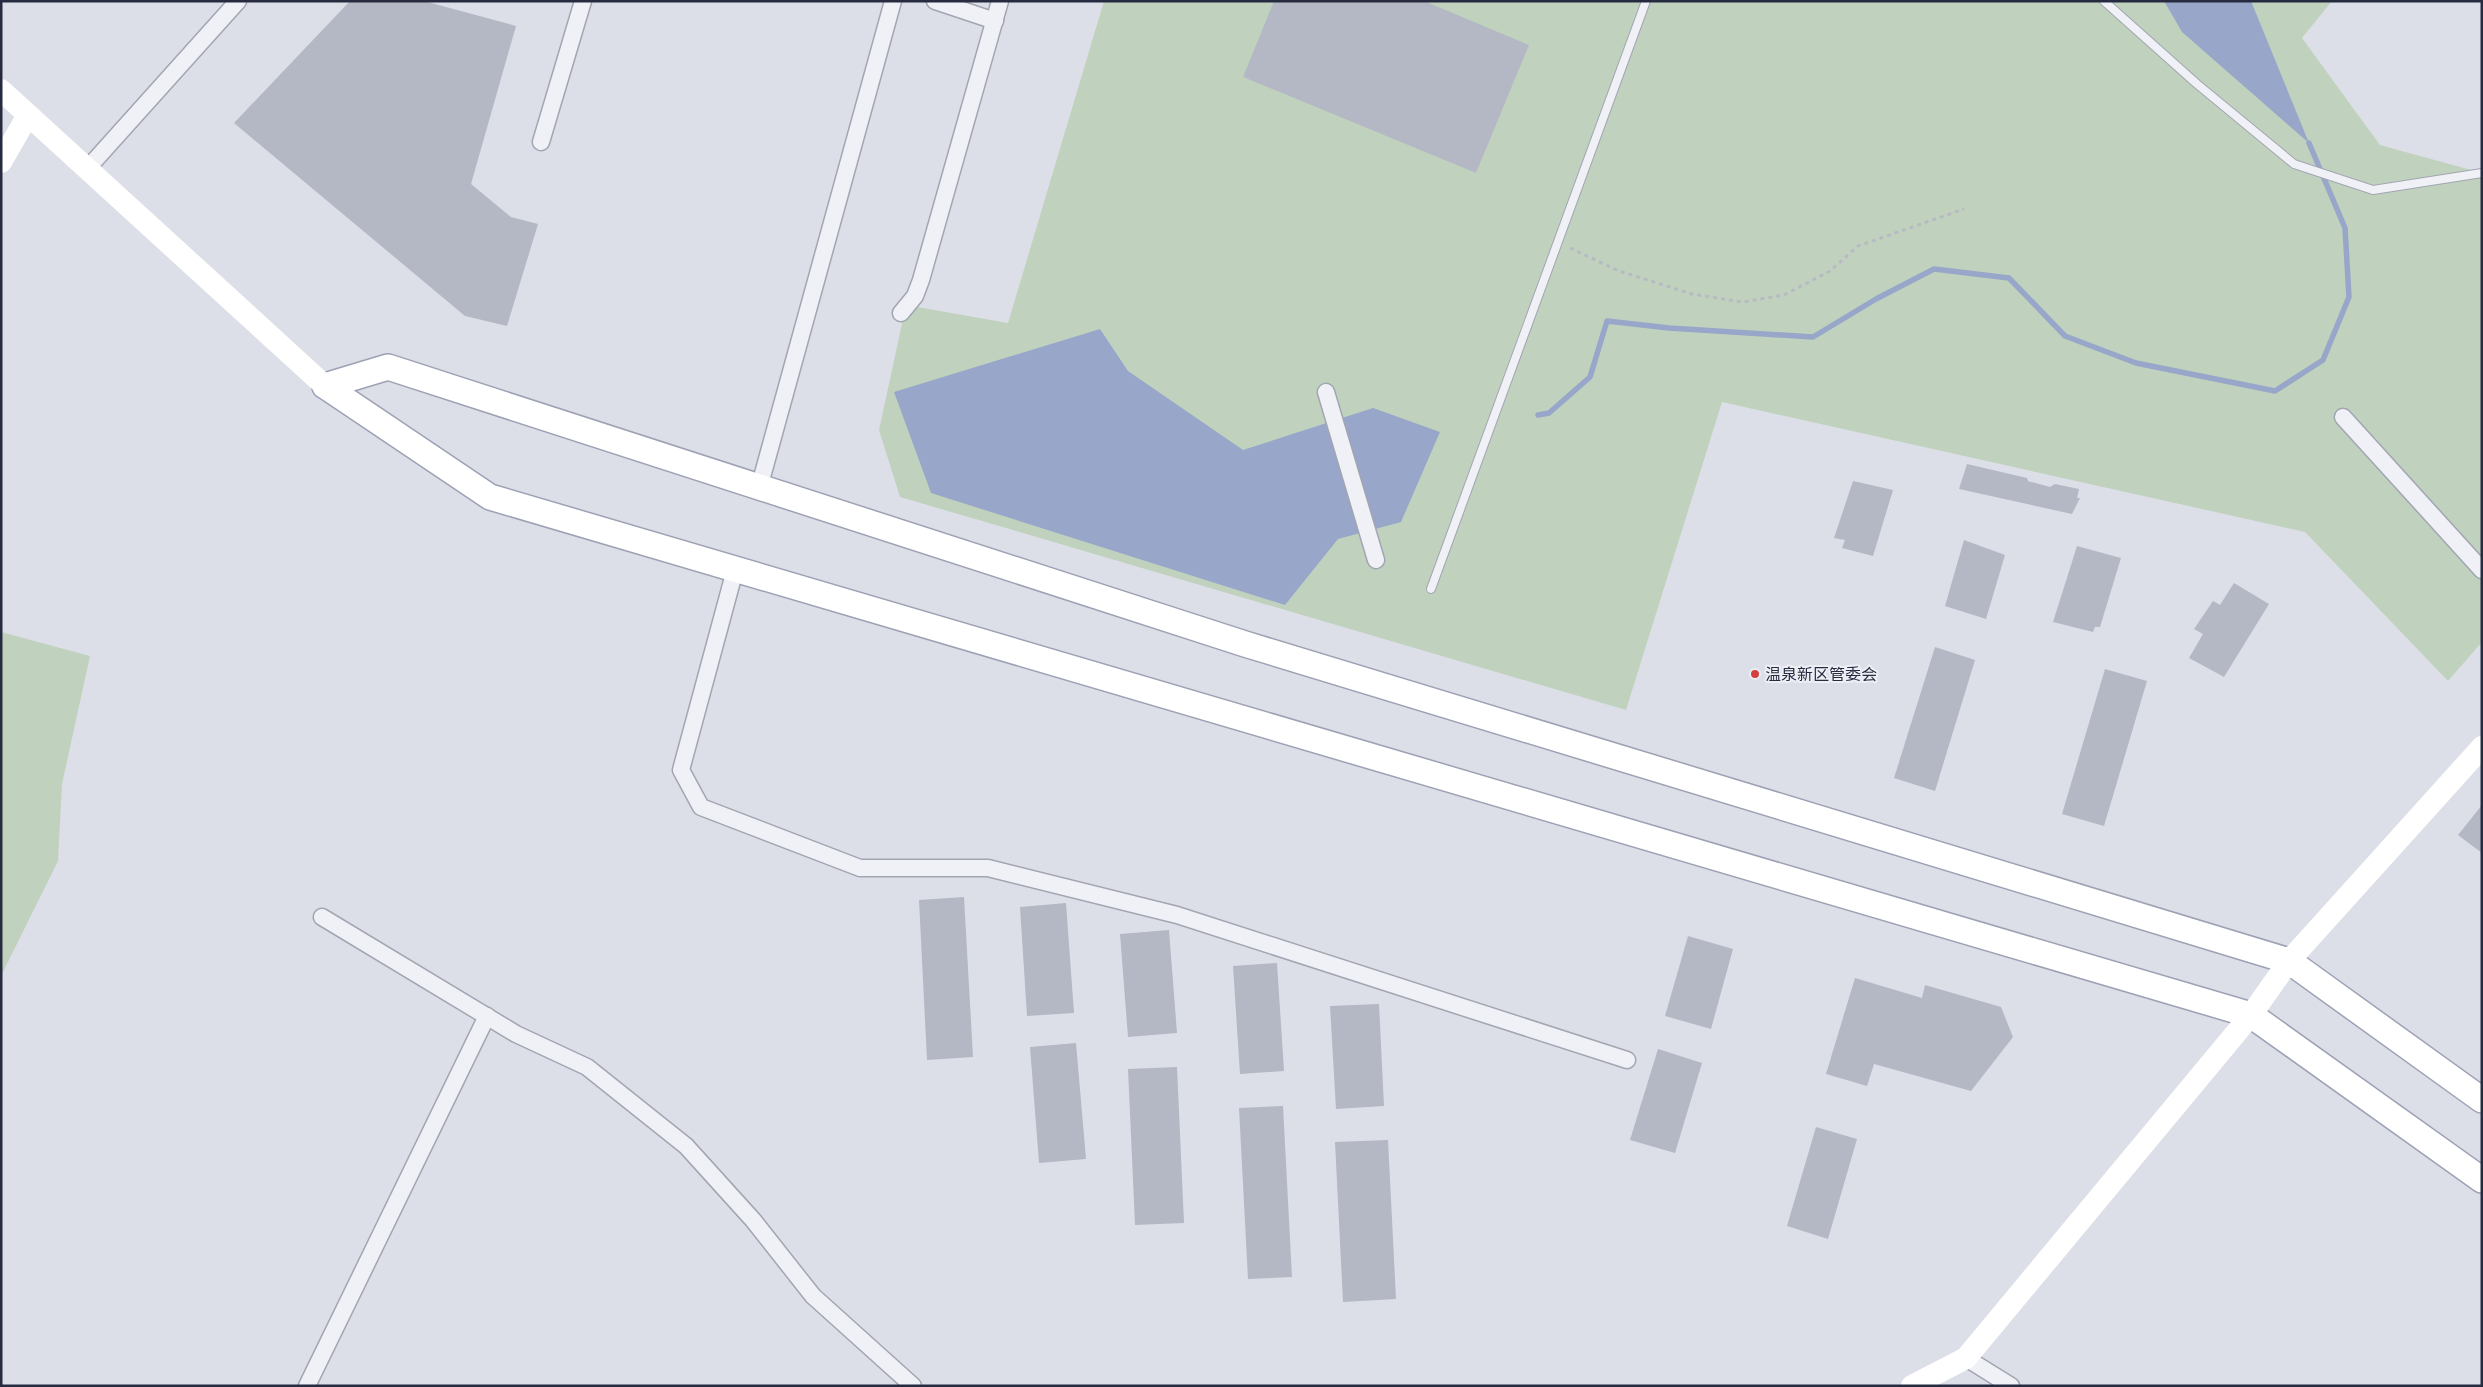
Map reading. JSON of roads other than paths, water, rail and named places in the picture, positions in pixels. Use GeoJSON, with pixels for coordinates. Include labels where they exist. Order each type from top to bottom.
{"type":"FeatureCollection","features":[{"type":"Feature","properties":{"kind":"main road"},"geometry":{"type":"LineString","coordinates":[[324,386],[388,366],[760,488],[1264,649],[2289,961],[2482,1100]]}},
{"type":"Feature","properties":{"kind":"main road"},"geometry":{"type":"LineString","coordinates":[[324,386],[490,497],[2251,1015],[2482,1180]]}},
{"type":"Feature","properties":{"kind":"street"},"geometry":{"type":"LineString","coordinates":[[88,169],[238,1]]}},
{"type":"Feature","properties":{"kind":"street"},"geometry":{"type":"LineString","coordinates":[[541,142],[583,1]]}},
{"type":"Feature","properties":{"kind":"street"},"geometry":{"type":"LineString","coordinates":[[760,488],[893,1]]}},
{"type":"Feature","properties":{"kind":"street"},"geometry":{"type":"LineString","coordinates":[[935,1],[995,21]]}},
{"type":"Feature","properties":{"kind":"street"},"geometry":{"type":"LineString","coordinates":[[901,313],[915,296],[921,280],[1000,1]]}},
{"type":"Feature","properties":{"kind":"street"},"geometry":{"type":"LineString","coordinates":[[1,90],[324,386]]}},
{"type":"Feature","properties":{"kind":"street"},"geometry":{"type":"LineString","coordinates":[[1,162],[28,115]]}},
{"type":"Feature","properties":{"kind":"street"},"geometry":{"type":"LineString","coordinates":[[1326,392],[1376,560]]}},
{"type":"Feature","properties":{"kind":"street"},"geometry":{"type":"LineString","coordinates":[[2343,417],[2482,570]]}},
{"type":"Feature","properties":{"kind":"street"},"geometry":{"type":"LineString","coordinates":[[735,570],[681,770],[701,807],[860,868],[988,868],[1177,915],[1627,1060]]}},
{"type":"Feature","properties":{"kind":"street"},"geometry":{"type":"LineString","coordinates":[[1912,1386],[1966,1358],[2251,1015],[2289,961],[2482,746]]}},
{"type":"Feature","properties":{"kind":"street"},"geometry":{"type":"LineString","coordinates":[[322,916],[516,1034],[587,1067],[686,1146],[753,1220],[813,1296],[913,1386]]}},
{"type":"Feature","properties":{"kind":"street"},"geometry":{"type":"LineString","coordinates":[[307,1386],[487,1016]]}},
{"type":"Feature","properties":{"kind":"street"},"geometry":{"type":"LineString","coordinates":[[1966,1358],[2011,1386]]}},
{"type":"Feature","properties":{"kind":"lane"},"geometry":{"type":"LineString","coordinates":[[1431,590],[1646,1]]}},
{"type":"Feature","properties":{"kind":"lane"},"geometry":{"type":"LineString","coordinates":[[2104,1],[2234,115],[2294,164],[2373,190],[2482,173]]}},
{"type":"Feature","properties":{"kind":"water"},"geometry":{"type":"Polygon","coordinates":[[[2164,1],[2251,1],[2309,143],[2182,32],[2164,1]]]}},
{"type":"Feature","properties":{"kind":"water"},"geometry":{"type":"Polygon","coordinates":[[[1100,329],[1128,371],[1243,450],[1373,408],[1440,432],[1401,522],[1338,539],[1285,605],[931,493],[894,392],[1100,329]]]}},
{"type":"Feature","properties":{"kind":"waterway"},"geometry":{"type":"LineString","coordinates":[[1538,415],[1549,413],[1590,377],[1607,321],[1669,328],[1813,337],[1876,299],[1934,269],[2009,278],[2065,336],[2136,363],[2275,391],[2323,360],[2349,297],[2345,228],[2309,143]]}},
{"type":"Feature","properties":{"kind":"place","name":"温泉新区管委会"},"geometry":{"type":"Point","coordinates":[1755,674]}}]}
